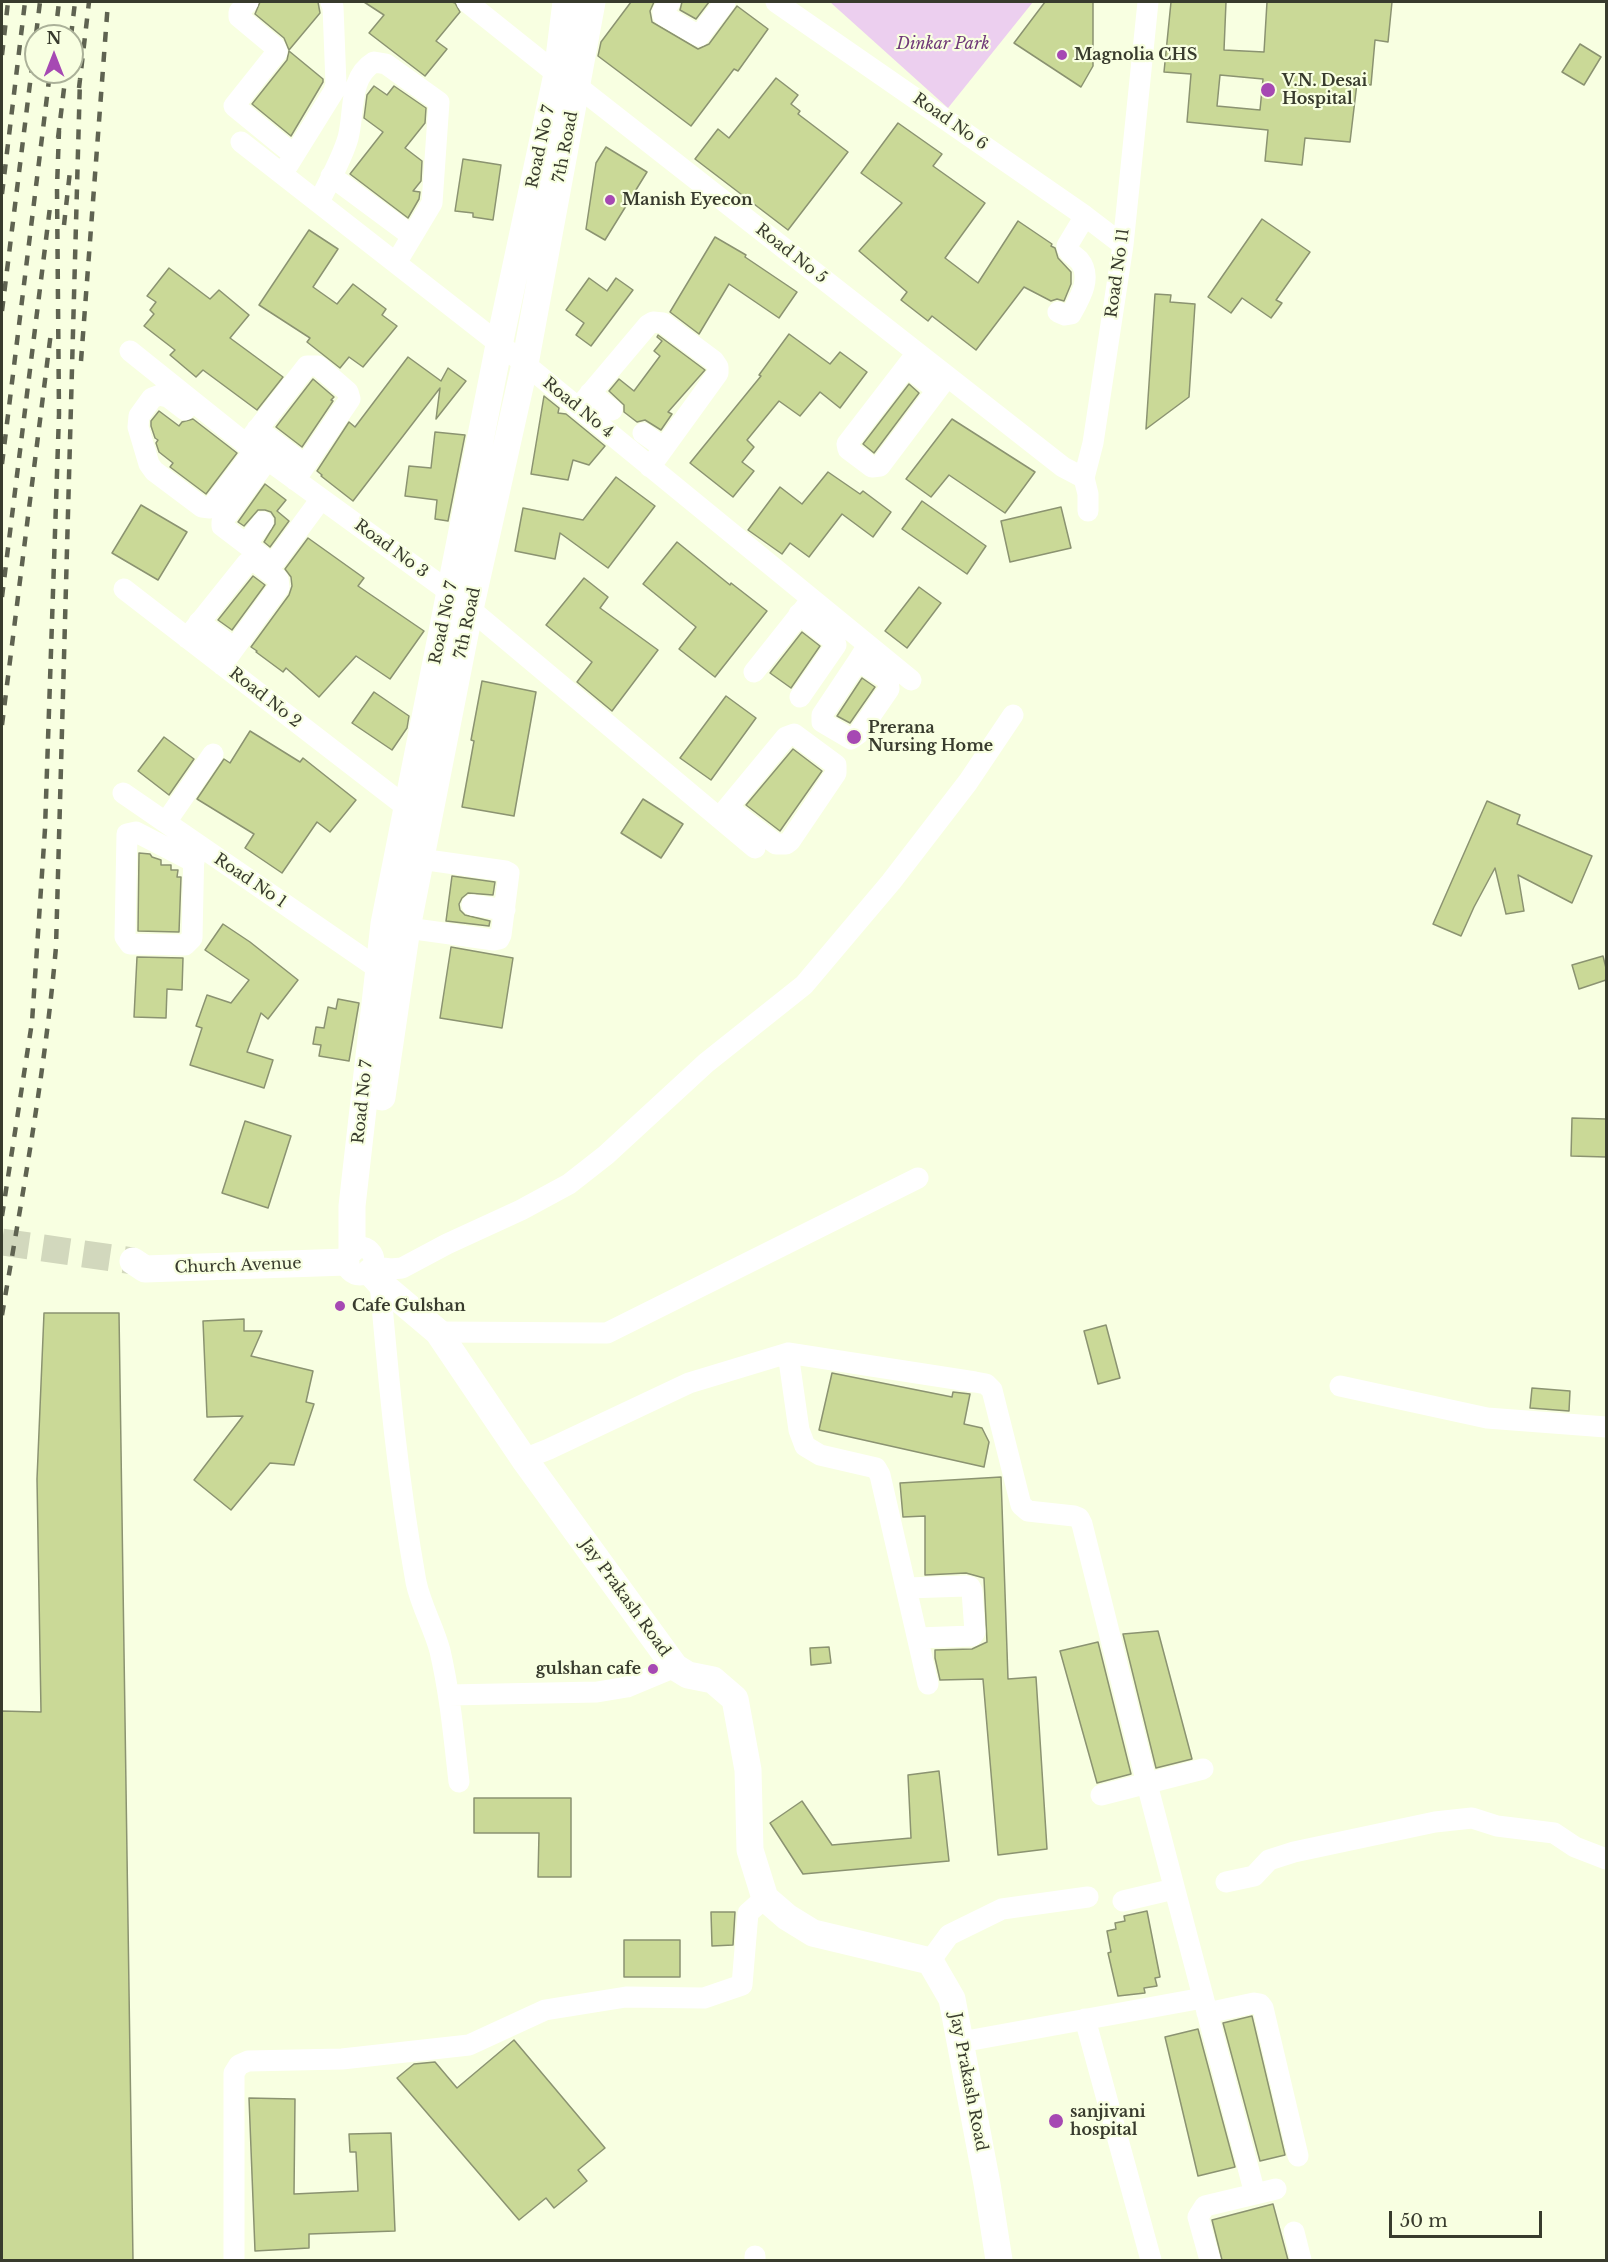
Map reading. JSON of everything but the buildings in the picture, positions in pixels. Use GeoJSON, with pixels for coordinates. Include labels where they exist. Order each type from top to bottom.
{"type":"FeatureCollection","features":[{"type":"Feature","properties":{"kind":"street"},"geometry":{"type":"LineString","coordinates":[[248,2],[239,12],[239,17],[275,47],[277,52],[234,106],[294,155]]}},
{"type":"Feature","properties":{"kind":"street"},"geometry":{"type":"LineString","coordinates":[[283,173],[334,91],[336,84],[331,2]]}},
{"type":"Feature","properties":{"kind":"street","name":"Road No 5"},"geometry":{"type":"LineString","coordinates":[[467,2],[567,80],[912,360],[942,383],[1030,441],[1063,467],[1084,478]]}},
{"type":"Feature","properties":{"kind":"street","name":"Road No 7"},"geometry":{"type":"LineString","coordinates":[[364,1263],[352,1206],[395,926],[409,858],[405,807],[461,601],[498,345],[567,80],[566,2]]}},
{"type":"Feature","properties":{"kind":"street","name":"7th Road"},"geometry":{"type":"LineString","coordinates":[[409,858],[429,822],[461,601],[525,364],[567,80],[592,2]]}},
{"type":"Feature","properties":{"kind":"street"},"geometry":{"type":"LineString","coordinates":[[670,2],[663,11],[663,15],[699,36],[725,2]]}},
{"type":"Feature","properties":{"kind":"street","name":"Road No 11"},"geometry":{"type":"LineString","coordinates":[[1084,478],[1093,443],[1123,245],[1148,2]]}},
{"type":"Feature","properties":{"kind":"street","name":"Road No 6"},"geometry":{"type":"LineString","coordinates":[[785,4],[1123,245]]}},
{"type":"Feature","properties":{"kind":"street"},"geometry":{"type":"LineString","coordinates":[[318,202],[348,139],[354,90],[367,66],[374,62],[386,64],[440,105],[432,203],[396,263]]}},
{"type":"Feature","properties":{"kind":"street","name":"Road No 4"},"geometry":{"type":"LineString","coordinates":[[241,142],[498,345],[584,400],[650,467],[805,607],[863,653],[911,680]]}},
{"type":"Feature","properties":{"kind":"street"},"geometry":{"type":"LineString","coordinates":[[331,176],[412,236]]}},
{"type":"Feature","properties":{"kind":"street"},"geometry":{"type":"LineString","coordinates":[[1059,312],[1071,314],[1083,292],[1085,273],[1080,261],[1069,252],[1066,246],[1085,216]]}},
{"type":"Feature","properties":{"kind":"street"},"geometry":{"type":"LineString","coordinates":[[612,410],[584,400],[653,322],[663,323],[714,361],[718,367],[718,373],[650,467]]}},
{"type":"Feature","properties":{"kind":"street","name":"Road No 3"},"geometry":{"type":"LineString","coordinates":[[130,351],[178,397],[255,448],[300,472],[321,498],[461,601],[724,813],[755,848]]}},
{"type":"Feature","properties":{"kind":"street"},"geometry":{"type":"LineString","coordinates":[[912,360],[847,444],[848,449],[872,467],[880,466],[942,383]]}},
{"type":"Feature","properties":{"kind":"street"},"geometry":{"type":"LineString","coordinates":[[178,397],[160,395],[152,398],[139,416],[138,427],[149,464],[154,471],[202,507],[210,508],[255,448],[307,366],[318,366],[348,392],[350,399],[300,472],[255,448]]}},
{"type":"Feature","properties":{"kind":"street"},"geometry":{"type":"LineString","coordinates":[[643,433],[664,448]]}},
{"type":"Feature","properties":{"kind":"street"},"geometry":{"type":"LineString","coordinates":[[255,448],[222,526],[268,561],[276,560],[321,498]]}},
{"type":"Feature","properties":{"kind":"street"},"geometry":{"type":"LineString","coordinates":[[1084,478],[1089,494],[1088,511]]}},
{"type":"Feature","properties":{"kind":"street"},"geometry":{"type":"LineString","coordinates":[[246,544],[263,522]]}},
{"type":"Feature","properties":{"kind":"street"},"geometry":{"type":"LineString","coordinates":[[193,630],[247,563],[256,562],[271,573],[278,579],[279,587],[228,657]]}},
{"type":"Feature","properties":{"kind":"street","name":"Road No 2"},"geometry":{"type":"LineString","coordinates":[[124,589],[193,630],[405,807],[429,822]]}},
{"type":"Feature","properties":{"kind":"street"},"geometry":{"type":"LineString","coordinates":[[800,697],[836,645],[835,642],[814,634],[805,607]]}},
{"type":"Feature","properties":{"kind":"street"},"geometry":{"type":"LineString","coordinates":[[754,672],[805,607]]}},
{"type":"Feature","properties":{"kind":"street"},"geometry":{"type":"LineString","coordinates":[[459,1782],[449,1695],[439,1649],[417,1586],[364,1263],[391,1269],[402,1268],[569,1184],[606,1155],[706,1063],[804,985],[891,882],[968,783],[1013,715]]}},
{"type":"Feature","properties":{"kind":"street"},"geometry":{"type":"LineString","coordinates":[[791,734],[836,765],[836,773],[786,844],[776,844],[724,813],[786,737],[791,734]]}},
{"type":"Feature","properties":{"kind":"street"},"geometry":{"type":"LineString","coordinates":[[166,822],[213,754]]}},
{"type":"Feature","properties":{"kind":"street","name":"Road No 1"},"geometry":{"type":"LineString","coordinates":[[123,793],[166,822],[194,853],[388,975]]}},
{"type":"Feature","properties":{"kind":"street"},"geometry":{"type":"LineString","coordinates":[[140,834],[141,805]]}},
{"type":"Feature","properties":{"kind":"street"},"geometry":{"type":"LineString","coordinates":[[131,832],[140,834],[194,853],[192,938],[189,943],[185,945],[130,944],[125,936],[125,837],[131,832]]}},
{"type":"Feature","properties":{"kind":"street"},"geometry":{"type":"LineString","coordinates":[[395,926],[494,940],[501,935],[508,873],[409,858]]}},
{"type":"Feature","properties":{"kind":"street"},"geometry":{"type":"LineString","coordinates":[[472,905],[505,910]]}},
{"type":"Feature","properties":{"kind":"street"},"geometry":{"type":"LineString","coordinates":[[438,1332],[607,1333],[918,1178]]}},
{"type":"Feature","properties":{"kind":"street","name":"Church Avenue"},"geometry":{"type":"LineString","coordinates":[[137,1268],[364,1263]]}},
{"type":"Feature","properties":{"kind":"street","name":"Jay Prakash Road"},"geometry":{"type":"LineString","coordinates":[[364,1263],[438,1332],[524,1459],[675,1667],[688,1675],[713,1680],[735,1699],[748,1770],[750,1850],[765,1898]]}},
{"type":"Feature","properties":{"kind":"street"},"geometry":{"type":"LineString","coordinates":[[788,1353],[801,1439],[805,1446],[820,1455],[876,1468],[880,1475],[928,1684]]}},
{"type":"Feature","properties":{"kind":"street"},"geometry":{"type":"LineString","coordinates":[[524,1459],[689,1383],[788,1353],[986,1384],[992,1390],[1021,1505],[1028,1510],[1074,1516],[1079,1518],[1082,1524],[1174,1889],[1255,2194]]}},
{"type":"Feature","properties":{"kind":"street"},"geometry":{"type":"LineString","coordinates":[[1340,1386],[1487,1418],[1606,1427]]}},
{"type":"Feature","properties":{"kind":"street"},"geometry":{"type":"LineString","coordinates":[[907,1588],[966,1586],[972,1591],[975,1632],[972,1636],[918,1638]]}},
{"type":"Feature","properties":{"kind":"street"},"geometry":{"type":"LineString","coordinates":[[449,1695],[597,1692],[627,1687],[675,1667]]}},
{"type":"Feature","properties":{"kind":"street"},"geometry":{"type":"LineString","coordinates":[[1101,1795],[1203,1769]]}},
{"type":"Feature","properties":{"kind":"street"},"geometry":{"type":"LineString","coordinates":[[1226,1882],[1254,1876],[1269,1860],[1294,1852],[1435,1822],[1472,1818],[1497,1826],[1554,1833],[1575,1847],[1606,1859]]}},
{"type":"Feature","properties":{"kind":"street"},"geometry":{"type":"LineString","coordinates":[[1123,1901],[1174,1889]]}},
{"type":"Feature","properties":{"kind":"street"},"geometry":{"type":"LineString","coordinates":[[234,2260],[234,2073],[238,2065],[248,2061],[342,2059],[468,2045],[545,2010],[626,1997],[704,1998],[742,1985],[748,1913],[765,1898],[787,1917],[813,1933],[930,1961],[949,1935],[1002,1909],[1088,1897]]}},
{"type":"Feature","properties":{"kind":"street","name":"Jay Prakash Road"},"geometry":{"type":"LineString","coordinates":[[930,1961],[952,1999],[999,2260]]}},
{"type":"Feature","properties":{"kind":"street"},"geometry":{"type":"LineString","coordinates":[[961,2042],[1085,2019],[1205,2005],[1254,2002],[1260,2004],[1263,2008],[1299,2156]]}},
{"type":"Feature","properties":{"kind":"street"},"geometry":{"type":"LineString","coordinates":[[1085,2019],[1151,2260]]}},
{"type":"Feature","properties":{"kind":"street"},"geometry":{"type":"LineString","coordinates":[[1210,2260],[1198,2217],[1201,2210],[1210,2204],[1276,2189]]}},
{"type":"Feature","properties":{"kind":"street"},"geometry":{"type":"LineString","coordinates":[[1294,2232],[1301,2260]]}},
{"type":"Feature","properties":{"kind":"green space","name":"Dinkar Park"},"geometry":{"type":"Polygon","coordinates":[[[830,2],[1033,2],[948,108],[830,2]]]}},
{"type":"Feature","properties":{"kind":"tunnel"},"geometry":{"type":"LineString","coordinates":[[2,1242],[133,1261]]}},
{"type":"Feature","properties":{"kind":"railway"},"geometry":{"type":"LineString","coordinates":[[2,55],[8,2]]}},
{"type":"Feature","properties":{"kind":"railway"},"geometry":{"type":"LineString","coordinates":[[2,194],[25,2]]}},
{"type":"Feature","properties":{"kind":"railway"},"geometry":{"type":"LineString","coordinates":[[2,311],[40,2]]}},
{"type":"Feature","properties":{"kind":"railway"},"geometry":{"type":"LineString","coordinates":[[56,24],[59,2]]}},
{"type":"Feature","properties":{"kind":"railway"},"geometry":{"type":"LineString","coordinates":[[72,24],[75,2]]}},
{"type":"Feature","properties":{"kind":"railway"},"geometry":{"type":"LineString","coordinates":[[79,88],[89,2]]}},
{"type":"Feature","properties":{"kind":"railway"},"geometry":{"type":"LineString","coordinates":[[81,361],[108,2]]}},
{"type":"Feature","properties":{"kind":"railway"},"geometry":{"type":"LineString","coordinates":[[2,464],[49,84]]}},
{"type":"Feature","properties":{"kind":"railway"},"geometry":{"type":"LineString","coordinates":[[58,138],[65,84]]}},
{"type":"Feature","properties":{"kind":"railway"},"geometry":{"type":"LineString","coordinates":[[2,1315],[40,1086],[56,947],[80,84]]}},
{"type":"Feature","properties":{"kind":"railway"},"geometry":{"type":"LineString","coordinates":[[2,1216],[32,1022],[45,829],[59,414],[57,187],[59,131]]}},
{"type":"Feature","properties":{"kind":"railway"},"geometry":{"type":"LineString","coordinates":[[64,225],[70,171]]}},
{"type":"Feature","properties":{"kind":"railway"},"geometry":{"type":"LineString","coordinates":[[2,597],[50,207]]}},
{"type":"Feature","properties":{"kind":"railway"},"geometry":{"type":"LineString","coordinates":[[2,725],[51,332]]}},
{"type":"Feature","properties":{"kind":"place","name":"Magnolia CHS"},"geometry":{"type":"Point","coordinates":[1062,55]}},
{"type":"Feature","properties":{"kind":"place","name":"V.N. Desai Hospital"},"geometry":{"type":"Point","coordinates":[1268,90]}},
{"type":"Feature","properties":{"kind":"place","name":"Manish Eyecon"},"geometry":{"type":"Point","coordinates":[610,200]}},
{"type":"Feature","properties":{"kind":"place","name":"Prerana Nursing Home"},"geometry":{"type":"Point","coordinates":[854,737]}},
{"type":"Feature","properties":{"kind":"place","name":"Cafe Gulshan"},"geometry":{"type":"Point","coordinates":[340,1306]}},
{"type":"Feature","properties":{"kind":"place","name":"gulshan cafe"},"geometry":{"type":"Point","coordinates":[653,1669]}},
{"type":"Feature","properties":{"kind":"place","name":"sanjivani hospital"},"geometry":{"type":"Point","coordinates":[1056,2121]}}]}
